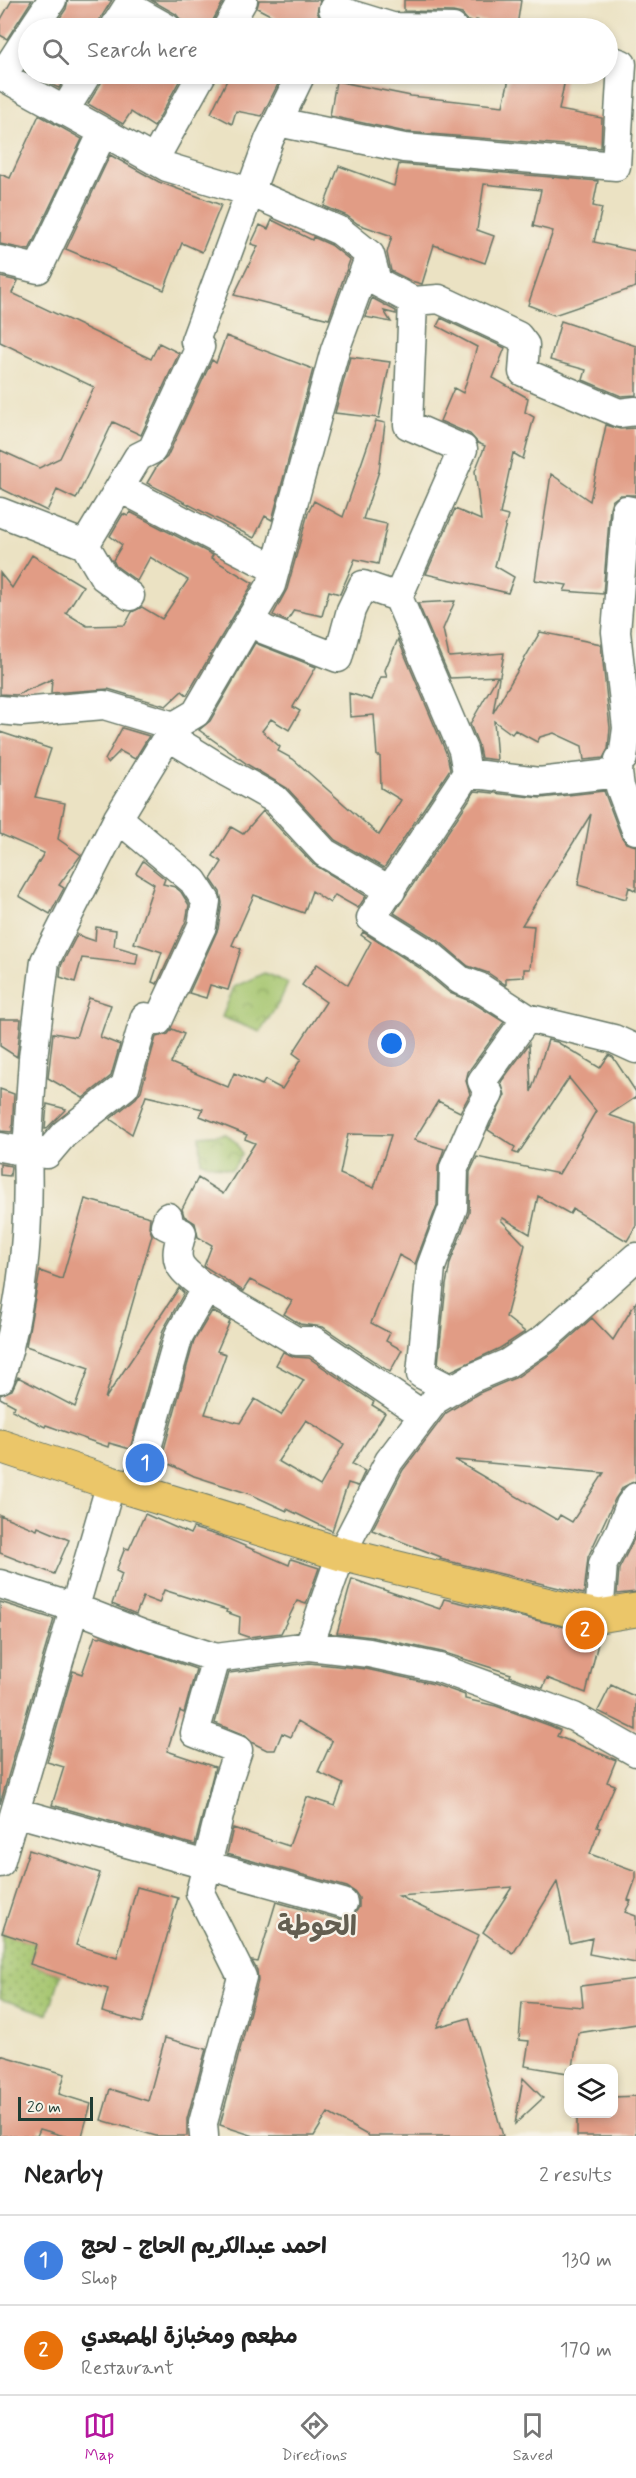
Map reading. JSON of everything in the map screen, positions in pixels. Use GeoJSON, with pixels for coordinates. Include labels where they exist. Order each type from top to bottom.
{"type":"FeatureCollection","features":[{"type":"Feature","properties":{"kind":"main road"},"geometry":{"type":"LineString","coordinates":[[0,1446],[341,1554],[599,1616],[636,1610]]}},
{"type":"Feature","properties":{"kind":"street"},"geometry":{"type":"LineString","coordinates":[[40,18],[52,0]]}},
{"type":"Feature","properties":{"kind":"street"},"geometry":{"type":"LineString","coordinates":[[233,18],[243,0]]}},
{"type":"Feature","properties":{"kind":"street"},"geometry":{"type":"LineString","coordinates":[[123,9],[143,18]]}},
{"type":"Feature","properties":{"kind":"street"},"geometry":{"type":"LineString","coordinates":[[331,12],[355,18]]}},
{"type":"Feature","properties":{"kind":"street"},"geometry":{"type":"LineString","coordinates":[[18,51],[1,76],[166,167],[250,192],[340,231],[370,255],[377,282],[413,301],[439,299],[518,336],[525,345],[523,372],[619,413],[636,411]]}},
{"type":"Feature","properties":{"kind":"street"},"geometry":{"type":"LineString","coordinates":[[278,122],[404,148],[616,166],[622,64],[618,63]]}},
{"type":"Feature","properties":{"kind":"street"},"geometry":{"type":"LineString","coordinates":[[64,111],[81,84]]}},
{"type":"Feature","properties":{"kind":"street"},"geometry":{"type":"LineString","coordinates":[[154,160],[196,84]]}},
{"type":"Feature","properties":{"kind":"street"},"geometry":{"type":"LineString","coordinates":[[85,545],[138,457],[152,450],[200,347],[195,341],[250,192],[296,84]]}},
{"type":"Feature","properties":{"kind":"street"},"geometry":{"type":"LineString","coordinates":[[0,260],[38,269],[103,132]]}},
{"type":"Feature","properties":{"kind":"street"},"geometry":{"type":"LineString","coordinates":[[0,1379],[6,1330],[18,1301],[29,1208],[14,1149],[33,1058],[45,961],[118,818],[171,731],[196,713],[271,585],[336,350],[370,255]]}},
{"type":"Feature","properties":{"kind":"street"},"geometry":{"type":"LineString","coordinates":[[413,301],[408,425],[463,449],[398,597],[463,750],[467,773],[371,918],[430,955],[460,980],[479,987],[527,1018],[614,1039],[636,1049]]}},
{"type":"Feature","properties":{"kind":"street"},"geometry":{"type":"LineString","coordinates":[[120,488],[275,569]]}},
{"type":"Feature","properties":{"kind":"street"},"geometry":{"type":"LineString","coordinates":[[636,512],[626,510],[616,633],[627,728],[624,758],[619,760],[618,773],[620,787],[636,830]]}},
{"type":"Feature","properties":{"kind":"street"},"geometry":{"type":"LineString","coordinates":[[0,512],[85,545],[104,577],[130,596]]}},
{"type":"Feature","properties":{"kind":"street"},"geometry":{"type":"LineString","coordinates":[[250,620],[265,630],[338,658],[351,610],[363,585],[398,597]]}},
{"type":"Feature","properties":{"kind":"street"},"geometry":{"type":"LineString","coordinates":[[0,710],[21,712],[104,705],[171,731],[228,773],[275,799],[326,853],[391,891]]}},
{"type":"Feature","properties":{"kind":"street"},"geometry":{"type":"LineString","coordinates":[[467,773],[539,782],[618,773]]}},
{"type":"Feature","properties":{"kind":"street"},"geometry":{"type":"LineString","coordinates":[[14,1149],[47,1154],[64,1134],[125,1086],[145,1017],[158,1021],[202,926],[206,901],[194,881],[118,818]]}},
{"type":"Feature","properties":{"kind":"street"},"geometry":{"type":"LineString","coordinates":[[452,1390],[421,1374],[431,1267],[453,1208],[454,1168],[477,1114],[489,1094],[482,1081],[527,1018]]}},
{"type":"Feature","properties":{"kind":"street"},"geometry":{"type":"LineString","coordinates":[[168,1217],[165,1225],[182,1233],[176,1251],[179,1265],[201,1286],[296,1341],[314,1341],[423,1415]]}},
{"type":"Feature","properties":{"kind":"street"},"geometry":{"type":"LineString","coordinates":[[309,1646],[341,1554],[389,1461],[435,1400],[472,1378],[508,1363],[544,1339],[636,1257]]}},
{"type":"Feature","properties":{"kind":"street"},"geometry":{"type":"LineString","coordinates":[[0,1863],[75,1608],[179,1335],[202,1295],[201,1286]]}},
{"type":"Feature","properties":{"kind":"street"},"geometry":{"type":"LineString","coordinates":[[599,1616],[603,1564],[630,1505],[636,1497]]}},
{"type":"Feature","properties":{"kind":"street"},"geometry":{"type":"LineString","coordinates":[[0,1584],[216,1658],[309,1646],[369,1653],[439,1668],[574,1716],[636,1752]]}},
{"type":"Feature","properties":{"kind":"street"},"geometry":{"type":"LineString","coordinates":[[204,2136],[203,2122],[242,1977],[200,1893],[227,1783],[238,1750],[195,1733],[216,1658]]}},
{"type":"Feature","properties":{"kind":"street"},"geometry":{"type":"LineString","coordinates":[[15,1812],[343,1904]]}},
{"type":"Feature","properties":{"kind":"green space"},"geometry":{"type":"Polygon","coordinates":[[[264,973],[288,983],[280,1001],[260,1032],[222,1017],[234,987],[264,973]]]}},
{"type":"Feature","properties":{"kind":"green space"},"geometry":{"type":"Polygon","coordinates":[[[225,1134],[237,1143],[242,1154],[232,1170],[201,1162],[200,1136],[225,1134]]]}},
{"type":"Feature","properties":{"kind":"green space"},"geometry":{"type":"Polygon","coordinates":[[[2,1933],[36,1944],[30,1964],[61,1975],[48,2014],[0,1999],[2,1933]]]}},
{"type":"Feature","properties":{"kind":"building"},"geometry":{"type":"Polygon","coordinates":[[[12,0],[32,0],[20,18],[18,18],[7,39],[0,35],[0,21],[12,0]]]}},
{"type":"Feature","properties":{"kind":"building"},"geometry":{"type":"Polygon","coordinates":[[[68,0],[112,0],[101,18],[60,18],[66,9],[68,0]]]}},
{"type":"Feature","properties":{"kind":"building"},"geometry":{"type":"Polygon","coordinates":[[[151,0],[224,0],[214,18],[179,18],[151,0]]]}},
{"type":"Feature","properties":{"kind":"building"},"geometry":{"type":"Polygon","coordinates":[[[259,0],[320,0],[317,12],[320,18],[276,18],[257,8],[259,0]]]}},
{"type":"Feature","properties":{"kind":"building"},"geometry":{"type":"Polygon","coordinates":[[[404,0],[521,0],[518,18],[465,18],[462,14],[453,12],[404,11],[404,0]]]}},
{"type":"Feature","properties":{"kind":"building"},"geometry":{"type":"Polygon","coordinates":[[[100,84],[178,84],[154,127],[131,112],[123,124],[88,104],[100,84]]]}},
{"type":"Feature","properties":{"kind":"building"},"geometry":{"type":"Polygon","coordinates":[[[225,84],[278,84],[262,116],[236,111],[232,124],[211,113],[225,84]]]}},
{"type":"Feature","properties":{"kind":"building"},"geometry":{"type":"Polygon","coordinates":[[[335,84],[351,84],[411,96],[503,106],[508,84],[564,84],[559,110],[602,118],[601,148],[406,132],[330,116],[335,84]]]}},
{"type":"Feature","properties":{"kind":"building"},"geometry":{"type":"Polygon","coordinates":[[[39,115],[82,139],[29,250],[0,244],[0,174],[10,178],[39,115]]]}},
{"type":"Feature","properties":{"kind":"building"},"geometry":{"type":"Polygon","coordinates":[[[110,155],[159,182],[221,205],[202,252],[182,243],[164,290],[66,249],[110,155]]]}},
{"type":"Feature","properties":{"kind":"building"},"geometry":{"type":"Polygon","coordinates":[[[399,164],[598,181],[593,206],[602,208],[594,242],[636,251],[636,287],[554,315],[528,305],[553,231],[533,226],[541,190],[484,184],[477,230],[494,236],[485,263],[434,245],[422,284],[391,271],[387,253],[392,236],[358,224],[347,216],[324,206],[339,166],[394,186],[399,164]]]}},
{"type":"Feature","properties":{"kind":"building"},"geometry":{"type":"Polygon","coordinates":[[[272,220],[312,240],[313,237],[331,245],[350,260],[329,319],[234,295],[258,246],[251,244],[260,225],[268,229],[272,220]]]}},
{"type":"Feature","properties":{"kind":"building"},"geometry":{"type":"Polygon","coordinates":[[[0,277],[18,281],[12,293],[151,359],[159,343],[179,353],[141,435],[113,422],[76,499],[57,490],[47,511],[0,488],[0,450],[39,468],[60,458],[94,387],[0,342],[0,277]]]}},
{"type":"Feature","properties":{"kind":"building"},"geometry":{"type":"Polygon","coordinates":[[[372,298],[396,311],[396,314],[384,311],[391,322],[365,317],[372,298]]]}},
{"type":"Feature","properties":{"kind":"building"},"geometry":{"type":"Polygon","coordinates":[[[441,318],[505,348],[493,378],[528,398],[525,412],[534,417],[523,459],[513,453],[500,514],[508,516],[495,566],[514,577],[508,593],[426,574],[455,509],[481,520],[475,471],[485,446],[478,443],[470,434],[440,421],[454,388],[463,393],[477,347],[437,326],[441,318]]]}},
{"type":"Feature","properties":{"kind":"building"},"geometry":{"type":"Polygon","coordinates":[[[561,321],[636,346],[636,395],[621,396],[583,380],[586,370],[550,360],[561,321]]]}},
{"type":"Feature","properties":{"kind":"building"},"geometry":{"type":"Polygon","coordinates":[[[226,336],[313,369],[272,520],[265,516],[254,538],[147,483],[157,466],[167,457],[212,360],[216,363],[226,336]]]}},
{"type":"Feature","properties":{"kind":"building"},"geometry":{"type":"Polygon","coordinates":[[[350,357],[390,362],[379,418],[335,413],[350,357]]]}},
{"type":"Feature","properties":{"kind":"building"},"geometry":{"type":"Polygon","coordinates":[[[376,421],[385,423],[379,471],[363,519],[387,524],[378,564],[355,559],[340,594],[329,591],[322,616],[294,610],[287,621],[273,615],[287,589],[308,513],[314,501],[343,517],[376,421]]]}},
{"type":"Feature","properties":{"kind":"building"},"geometry":{"type":"Polygon","coordinates":[[[606,425],[620,429],[636,428],[636,495],[620,495],[612,501],[603,594],[564,591],[567,585],[535,580],[551,474],[590,501],[606,425]]]}},
{"type":"Feature","properties":{"kind":"building"},"geometry":{"type":"Polygon","coordinates":[[[130,512],[213,555],[211,558],[253,583],[187,695],[182,691],[166,706],[108,689],[51,693],[52,679],[17,695],[0,694],[0,573],[12,588],[32,555],[83,586],[66,613],[87,626],[125,625],[132,612],[142,607],[162,619],[188,580],[150,557],[137,581],[116,566],[113,560],[122,545],[110,536],[123,514],[128,516],[130,512]]]}},
{"type":"Feature","properties":{"kind":"building"},"geometry":{"type":"Polygon","coordinates":[[[455,601],[443,629],[449,657],[504,653],[500,676],[450,678],[418,603],[455,601]]]}},
{"type":"Feature","properties":{"kind":"building"},"geometry":{"type":"Polygon","coordinates":[[[540,632],[601,644],[610,728],[608,749],[603,758],[584,760],[582,746],[554,733],[540,737],[537,742],[515,730],[512,734],[494,721],[497,760],[481,758],[470,724],[497,677],[499,678],[493,713],[540,632]]]}},
{"type":"Feature","properties":{"kind":"building"},"geometry":{"type":"Polygon","coordinates":[[[398,639],[447,755],[450,769],[384,868],[335,840],[287,788],[250,766],[199,730],[210,721],[255,643],[316,667],[293,707],[300,711],[289,730],[271,719],[262,731],[280,747],[278,751],[293,759],[379,835],[401,800],[381,788],[380,756],[377,756],[374,715],[350,717],[349,693],[372,700],[381,677],[387,677],[385,670],[398,639]]]}},
{"type":"Feature","properties":{"kind":"building"},"geometry":{"type":"Polygon","coordinates":[[[122,728],[149,736],[135,759],[120,751],[108,763],[105,760],[122,728]]]}},
{"type":"Feature","properties":{"kind":"building"},"geometry":{"type":"Polygon","coordinates":[[[0,732],[51,749],[35,797],[65,803],[58,839],[81,855],[59,885],[64,888],[50,914],[19,896],[44,853],[0,834],[0,732]]]}},
{"type":"Feature","properties":{"kind":"building"},"geometry":{"type":"Polygon","coordinates":[[[475,791],[541,798],[604,791],[621,836],[626,843],[636,846],[636,891],[629,887],[626,899],[578,885],[591,814],[522,925],[534,926],[530,969],[524,969],[524,977],[506,978],[506,985],[488,973],[468,966],[439,941],[394,913],[475,791]]]}},
{"type":"Feature","properties":{"kind":"building"},"geometry":{"type":"Polygon","coordinates":[[[263,811],[313,864],[366,896],[358,908],[335,895],[330,903],[312,891],[304,913],[254,895],[232,945],[241,949],[228,990],[210,985],[206,998],[189,993],[218,929],[222,903],[220,892],[211,879],[222,862],[213,856],[231,827],[243,834],[263,811]]]}},
{"type":"Feature","properties":{"kind":"building"},"geometry":{"type":"Polygon","coordinates":[[[143,861],[165,879],[163,884],[175,887],[181,892],[189,905],[186,921],[157,984],[152,982],[162,952],[134,943],[154,884],[136,873],[143,861]]]}},
{"type":"Feature","properties":{"kind":"building"},"geometry":{"type":"Polygon","coordinates":[[[96,927],[116,930],[114,946],[138,953],[136,964],[82,958],[75,982],[60,977],[61,966],[77,935],[95,941],[96,927]]]}},
{"type":"Feature","properties":{"kind":"building"},"geometry":{"type":"Polygon","coordinates":[[[363,932],[420,968],[450,993],[472,1002],[504,1022],[468,1072],[466,1081],[470,1094],[460,1112],[438,1101],[414,1140],[444,1149],[438,1167],[437,1205],[415,1264],[399,1255],[371,1323],[390,1333],[386,1341],[402,1350],[390,1372],[323,1327],[300,1324],[284,1314],[292,1301],[250,1280],[243,1291],[204,1266],[212,1245],[198,1237],[195,1223],[184,1216],[182,1209],[198,1178],[223,1194],[255,1143],[245,1139],[247,1135],[200,1116],[203,1109],[146,1096],[132,1134],[110,1119],[136,1098],[141,1091],[156,1037],[168,1034],[172,1029],[184,1034],[171,1063],[228,1087],[234,1073],[262,1085],[265,1080],[282,1089],[301,1059],[293,1053],[326,1002],[302,985],[317,964],[348,985],[371,942],[361,935],[363,932]],[[348,1134],[340,1174],[374,1188],[391,1135],[348,1134]]]}},
{"type":"Feature","properties":{"kind":"building"},"geometry":{"type":"Polygon","coordinates":[[[89,998],[111,1005],[100,1037],[120,1045],[111,1076],[83,1098],[48,1078],[53,1033],[76,1037],[89,998]]]}},
{"type":"Feature","properties":{"kind":"building"},"geometry":{"type":"Polygon","coordinates":[[[0,1019],[21,1019],[17,1057],[0,1046],[0,1019]]]}},
{"type":"Feature","properties":{"kind":"building"},"geometry":{"type":"Polygon","coordinates":[[[548,1040],[557,1042],[600,1068],[609,1055],[613,1057],[636,1092],[636,1097],[609,1115],[636,1124],[636,1226],[627,1241],[573,1209],[570,1214],[538,1196],[530,1234],[503,1218],[501,1220],[525,1245],[506,1317],[525,1332],[500,1348],[451,1371],[438,1364],[446,1285],[450,1263],[469,1213],[470,1172],[477,1157],[559,1174],[596,1111],[569,1078],[518,1154],[513,1152],[515,1147],[488,1130],[505,1095],[501,1082],[529,1044],[531,1092],[548,1040]]]}},
{"type":"Feature","properties":{"kind":"building"},"geometry":{"type":"Polygon","coordinates":[[[0,1089],[14,1094],[12,1132],[0,1131],[0,1089]]]}},
{"type":"Feature","properties":{"kind":"building"},"geometry":{"type":"Polygon","coordinates":[[[47,1104],[66,1109],[45,1129],[47,1104]]]}},
{"type":"Feature","properties":{"kind":"building"},"geometry":{"type":"Polygon","coordinates":[[[0,1164],[11,1166],[10,1176],[0,1175],[0,1164]]]}},
{"type":"Feature","properties":{"kind":"building"},"geometry":{"type":"Polygon","coordinates":[[[85,1199],[150,1217],[149,1227],[152,1235],[105,1399],[179,1288],[184,1293],[163,1330],[130,1449],[109,1443],[108,1447],[46,1425],[45,1427],[12,1410],[15,1406],[0,1398],[0,1395],[12,1390],[18,1377],[75,1407],[89,1368],[26,1346],[40,1271],[62,1279],[85,1199]]]}},
{"type":"Feature","properties":{"kind":"building"},"geometry":{"type":"Polygon","coordinates":[[[636,1302],[636,1481],[623,1487],[615,1499],[588,1557],[584,1594],[440,1559],[441,1557],[372,1530],[403,1470],[446,1413],[479,1393],[517,1377],[555,1351],[592,1318],[613,1340],[636,1302]],[[455,1460],[557,1520],[560,1515],[572,1522],[604,1473],[455,1460]]]}},
{"type":"Feature","properties":{"kind":"building"},"geometry":{"type":"Polygon","coordinates":[[[212,1311],[230,1321],[217,1351],[226,1354],[205,1414],[240,1423],[255,1399],[281,1415],[304,1380],[276,1365],[283,1352],[295,1357],[309,1358],[374,1402],[372,1405],[385,1413],[352,1464],[365,1471],[358,1486],[348,1483],[332,1531],[287,1509],[287,1511],[250,1494],[194,1476],[161,1460],[194,1341],[212,1311]],[[306,1420],[278,1461],[320,1486],[344,1444],[306,1420]]]}},
{"type":"Feature","properties":{"kind":"building"},"geometry":{"type":"Polygon","coordinates":[[[145,1514],[190,1534],[193,1528],[226,1538],[289,1565],[291,1559],[319,1568],[306,1604],[297,1601],[281,1633],[248,1637],[239,1634],[240,1617],[226,1612],[227,1610],[164,1590],[159,1603],[143,1597],[136,1614],[112,1604],[122,1574],[116,1571],[125,1548],[129,1549],[145,1514]]]}},
{"type":"Feature","properties":{"kind":"building"},"geometry":{"type":"Polygon","coordinates":[[[0,1515],[69,1540],[54,1574],[0,1553],[0,1515]]]}},
{"type":"Feature","properties":{"kind":"building"},"geometry":{"type":"Polygon","coordinates":[[[636,1535],[636,1592],[617,1594],[619,1569],[636,1535]]]}},
{"type":"Feature","properties":{"kind":"building"},"geometry":{"type":"Polygon","coordinates":[[[352,1579],[440,1609],[444,1599],[600,1635],[586,1693],[547,1678],[543,1688],[510,1676],[511,1674],[442,1652],[372,1637],[337,1633],[352,1579]]]}},
{"type":"Feature","properties":{"kind":"building"},"geometry":{"type":"Polygon","coordinates":[[[0,1602],[54,1619],[0,1804],[0,1602]]]}},
{"type":"Feature","properties":{"kind":"building"},"geometry":{"type":"Polygon","coordinates":[[[95,1636],[101,1636],[196,1669],[184,1713],[180,1711],[167,1751],[215,1767],[195,1845],[52,1805],[64,1767],[47,1762],[73,1671],[82,1674],[95,1636]]]}},
{"type":"Feature","properties":{"kind":"building"},"geometry":{"type":"Polygon","coordinates":[[[309,1663],[366,1669],[434,1684],[465,1695],[465,1699],[496,1706],[551,1726],[560,1730],[557,1736],[616,1760],[607,1782],[615,1785],[597,1827],[600,1828],[590,1854],[636,1871],[636,1878],[628,1900],[631,1901],[625,1912],[636,1916],[636,1963],[589,1954],[592,1938],[570,1943],[557,1882],[513,1954],[483,1932],[512,1887],[399,1896],[479,1935],[437,2027],[469,2018],[503,2136],[369,2136],[328,2113],[314,2136],[254,2136],[220,2125],[258,1981],[257,1970],[252,1961],[258,1962],[276,1902],[339,1919],[348,1919],[359,1907],[359,1898],[347,1887],[227,1854],[233,1828],[289,1846],[307,1797],[335,1806],[343,1784],[318,1772],[332,1741],[298,1721],[291,1737],[282,1733],[275,1750],[267,1750],[244,1735],[215,1723],[229,1673],[309,1663]]]}},
{"type":"Feature","properties":{"kind":"building"},"geometry":{"type":"Polygon","coordinates":[[[611,1685],[636,1697],[636,1730],[598,1711],[611,1685]]]}},
{"type":"Feature","properties":{"kind":"building"},"geometry":{"type":"Polygon","coordinates":[[[29,1850],[100,1873],[76,1945],[117,1958],[137,1887],[178,1898],[142,2023],[102,2012],[108,1989],[30,1964],[36,1944],[2,1933],[29,1850]]]}},
{"type":"Feature","properties":{"kind":"building"},"geometry":{"type":"Polygon","coordinates":[[[636,1979],[636,2024],[578,2033],[574,2064],[564,2064],[564,2072],[525,2066],[529,2041],[519,2040],[522,2002],[583,2007],[581,1986],[636,1979]]]}},
{"type":"Feature","properties":{"kind":"building"},"geometry":{"type":"Polygon","coordinates":[[[165,2038],[206,2049],[187,2119],[187,2136],[156,2136],[101,2120],[110,2089],[148,2101],[165,2038]]]}},
{"type":"Feature","properties":{"kind":"building"},"geometry":{"type":"Polygon","coordinates":[[[0,2055],[65,2074],[59,2094],[91,2104],[82,2136],[64,2136],[40,2129],[37,2136],[0,2136],[0,2055]]]}},
{"type":"Feature","properties":{"kind":"building"},"geometry":{"type":"Polygon","coordinates":[[[523,2078],[543,2098],[515,2124],[523,2078]]]}},
{"type":"Feature","properties":{"kind":"building"},"geometry":{"type":"Polygon","coordinates":[[[636,2096],[636,2136],[577,2136],[577,2118],[618,2118],[618,2097],[636,2096]]]}},
{"type":"Feature","properties":{"kind":"place","name":"احمد عبدالكريم الحاج - لحج"},"geometry":{"type":"Point","coordinates":[145,1463]}},
{"type":"Feature","properties":{"kind":"place","name":"مطعم ومخبازة المصعدي"},"geometry":{"type":"Point","coordinates":[585,1630]}},
{"type":"Feature","properties":{"kind":"district","name":"الحوطة"},"geometry":{"type":"Point","coordinates":[317,1926]}}]}
